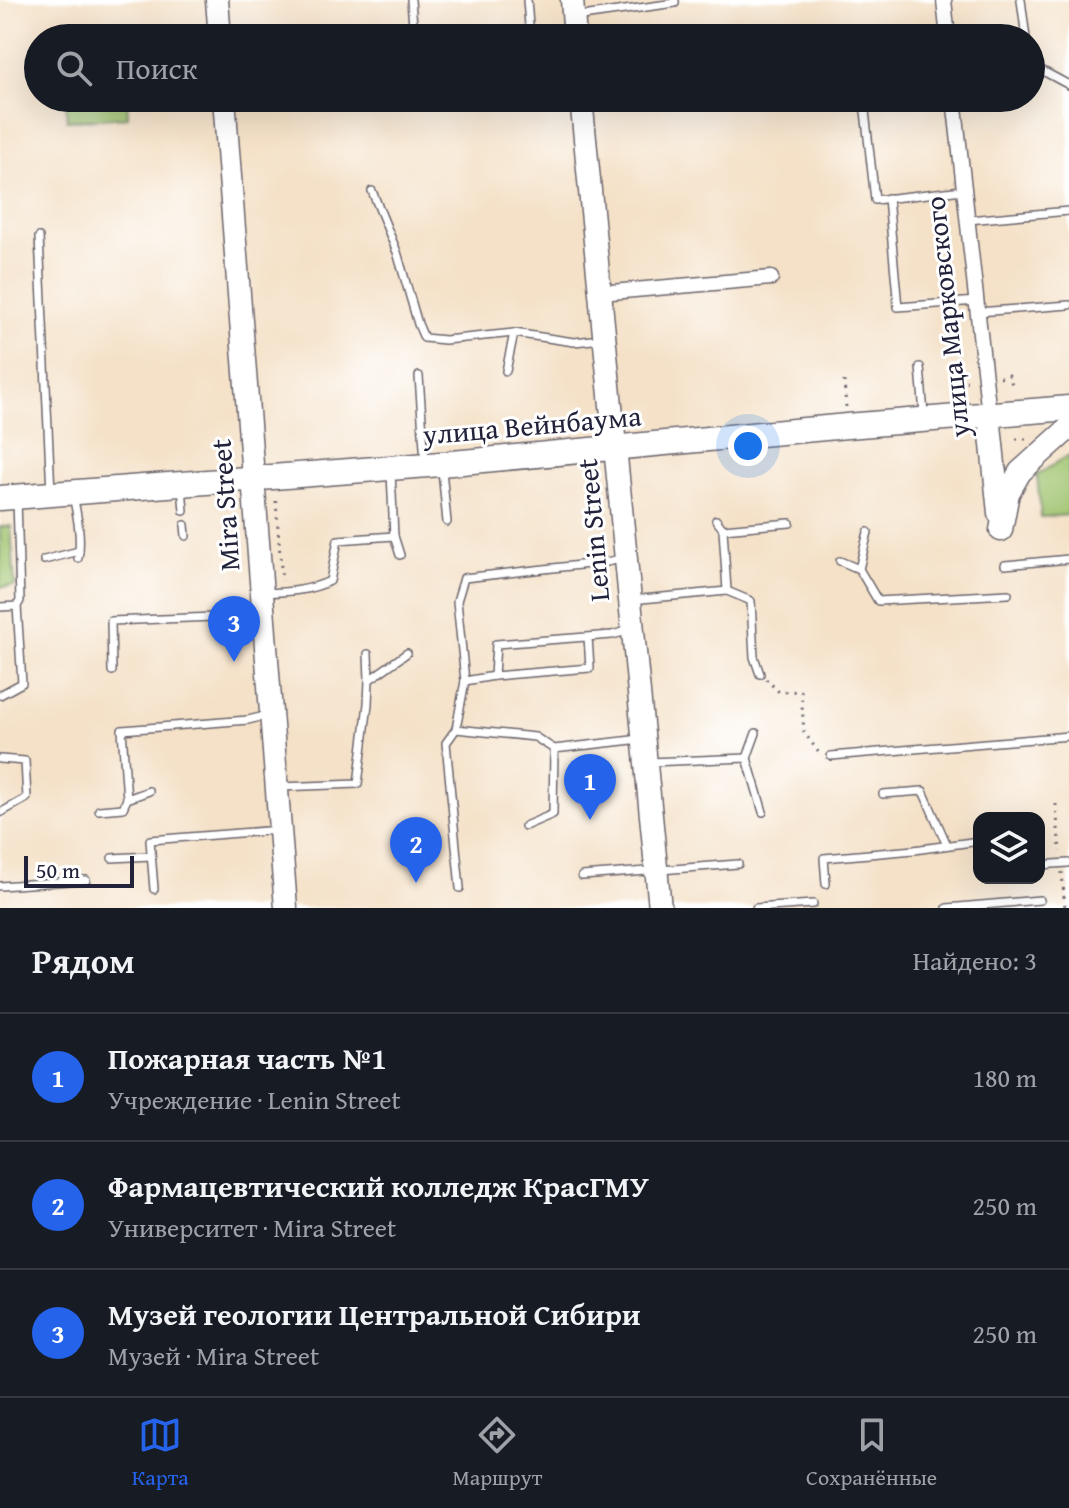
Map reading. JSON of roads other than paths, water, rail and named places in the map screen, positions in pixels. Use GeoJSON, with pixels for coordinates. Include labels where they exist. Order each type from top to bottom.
{"type":"FeatureCollection","features":[{"type":"Feature","properties":{"kind":"highway","name":"улица Вейнбаума"},"geometry":{"type":"LineString","coordinates":[[9,497],[616,449],[1069,408]]}},
{"type":"Feature","properties":{"kind":"main road"},"geometry":{"type":"LineString","coordinates":[[217,0],[218,24]]}},
{"type":"Feature","properties":{"kind":"main road","name":"Mira Street"},"geometry":{"type":"LineString","coordinates":[[225,112],[253,478],[269,599],[271,714],[286,908]]}},
{"type":"Feature","properties":{"kind":"main road","name":"Lenin Street"},"geometry":{"type":"LineString","coordinates":[[582,112],[660,908]]}},
{"type":"Feature","properties":{"kind":"main road","name":"улица Марковского"},"geometry":{"type":"LineString","coordinates":[[989,415],[1001,530],[1008,493],[1020,472],[1069,428]]}},
{"type":"Feature","properties":{"kind":"street"},"geometry":{"type":"LineString","coordinates":[[944,0],[947,24]]}},
{"type":"Feature","properties":{"kind":"street","name":"улица Марковского"},"geometry":{"type":"LineString","coordinates":[[955,112],[989,415]]}},
{"type":"Feature","properties":{"kind":"street"},"geometry":{"type":"LineString","coordinates":[[600,293],[771,278]]}},
{"type":"Feature","properties":{"kind":"lane"},"geometry":{"type":"LineString","coordinates":[[411,0],[413,24]]}},
{"type":"Feature","properties":{"kind":"lane"},"geometry":{"type":"LineString","coordinates":[[527,0],[529,24]]}},
{"type":"Feature","properties":{"kind":"lane"},"geometry":{"type":"LineString","coordinates":[[573,19],[675,3],[675,0]]}},
{"type":"Feature","properties":{"kind":"lane"},"geometry":{"type":"LineString","coordinates":[[1021,0],[1024,24]]}},
{"type":"Feature","properties":{"kind":"lane"},"geometry":{"type":"LineString","coordinates":[[1045,72],[1069,85]]}},
{"type":"Feature","properties":{"kind":"lane"},"geometry":{"type":"LineString","coordinates":[[865,112],[875,200],[963,190]]}},
{"type":"Feature","properties":{"kind":"lane"},"geometry":{"type":"LineString","coordinates":[[372,191],[397,252],[424,338],[445,340],[514,333],[574,342],[605,339]]}},
{"type":"Feature","properties":{"kind":"lane"},"geometry":{"type":"LineString","coordinates":[[888,198],[898,307],[1069,305]]}},
{"type":"Feature","properties":{"kind":"lane"},"geometry":{"type":"LineString","coordinates":[[967,220],[1069,211]]}},
{"type":"Feature","properties":{"kind":"lane"},"geometry":{"type":"LineString","coordinates":[[39,237],[62,494],[77,517],[78,555],[44,560]]}},
{"type":"Feature","properties":{"kind":"lane"},"geometry":{"type":"LineString","coordinates":[[506,371],[514,333]]}},
{"type":"Feature","properties":{"kind":"lane"},"geometry":{"type":"LineString","coordinates":[[920,367],[925,420]]}},
{"type":"Feature","properties":{"kind":"lane"},"geometry":{"type":"LineString","coordinates":[[419,376],[433,464],[447,522]]}},
{"type":"Feature","properties":{"kind":"lane"},"geometry":{"type":"LineString","coordinates":[[391,467],[394,536],[400,555]]}},
{"type":"Feature","properties":{"kind":"lane"},"geometry":{"type":"LineString","coordinates":[[182,484],[184,511]]}},
{"type":"Feature","properties":{"kind":"lane"},"geometry":{"type":"LineString","coordinates":[[0,695],[22,683],[17,606],[20,601],[9,497]]}},
{"type":"Feature","properties":{"kind":"lane"},"geometry":{"type":"LineString","coordinates":[[716,520],[723,529],[727,591]]}},
{"type":"Feature","properties":{"kind":"lane"},"geometry":{"type":"LineString","coordinates":[[723,529],[790,523]]}},
{"type":"Feature","properties":{"kind":"lane"},"geometry":{"type":"LineString","coordinates":[[185,525],[186,536]]}},
{"type":"Feature","properties":{"kind":"lane"},"geometry":{"type":"LineString","coordinates":[[859,569],[868,532]]}},
{"type":"Feature","properties":{"kind":"lane"},"geometry":{"type":"LineString","coordinates":[[112,671],[111,621],[240,616],[269,599],[316,588],[330,581],[338,540],[394,536]]}},
{"type":"Feature","properties":{"kind":"lane"},"geometry":{"type":"LineString","coordinates":[[460,888],[446,743],[456,729],[465,681],[457,601],[464,578],[607,562],[626,557]]}},
{"type":"Feature","properties":{"kind":"lane"},"geometry":{"type":"LineString","coordinates":[[1005,565],[1069,559]]}},
{"type":"Feature","properties":{"kind":"lane"},"geometry":{"type":"LineString","coordinates":[[840,561],[859,569],[878,601],[1008,594]]}},
{"type":"Feature","properties":{"kind":"lane"},"geometry":{"type":"LineString","coordinates":[[630,600],[727,591],[751,601],[754,657],[760,674]]}},
{"type":"Feature","properties":{"kind":"lane"},"geometry":{"type":"LineString","coordinates":[[0,607],[17,606]]}},
{"type":"Feature","properties":{"kind":"lane"},"geometry":{"type":"LineString","coordinates":[[494,676],[496,644],[612,635],[633,629]]}},
{"type":"Feature","properties":{"kind":"lane"},"geometry":{"type":"LineString","coordinates":[[465,681],[590,668],[588,637]]}},
{"type":"Feature","properties":{"kind":"lane"},"geometry":{"type":"LineString","coordinates":[[369,680],[407,653]]}},
{"type":"Feature","properties":{"kind":"lane"},"geometry":{"type":"LineString","coordinates":[[277,787],[358,784],[368,704],[368,654]]}},
{"type":"Feature","properties":{"kind":"lane"},"geometry":{"type":"LineString","coordinates":[[99,810],[123,808],[127,799],[122,730],[248,720],[271,714]]}},
{"type":"Feature","properties":{"kind":"lane"},"geometry":{"type":"LineString","coordinates":[[456,729],[535,737],[554,749],[643,738]]}},
{"type":"Feature","properties":{"kind":"lane"},"geometry":{"type":"LineString","coordinates":[[756,733],[747,758],[763,812]]}},
{"type":"Feature","properties":{"kind":"lane"},"geometry":{"type":"LineString","coordinates":[[831,756],[1069,736]]}},
{"type":"Feature","properties":{"kind":"lane"},"geometry":{"type":"LineString","coordinates":[[879,742],[880,752]]}},
{"type":"Feature","properties":{"kind":"lane"},"geometry":{"type":"LineString","coordinates":[[525,826],[553,814],[554,749]]}},
{"type":"Feature","properties":{"kind":"lane"},"geometry":{"type":"LineString","coordinates":[[646,762],[747,758]]}},
{"type":"Feature","properties":{"kind":"lane"},"geometry":{"type":"LineString","coordinates":[[0,759],[25,761],[27,798],[0,813]]}},
{"type":"Feature","properties":{"kind":"lane"},"geometry":{"type":"LineString","coordinates":[[127,799],[149,791]]}},
{"type":"Feature","properties":{"kind":"lane"},"geometry":{"type":"LineString","coordinates":[[883,794],[923,791],[947,845]]}},
{"type":"Feature","properties":{"kind":"lane"},"geometry":{"type":"LineString","coordinates":[[154,889],[150,840],[280,830]]}},
{"type":"Feature","properties":{"kind":"lane"},"geometry":{"type":"LineString","coordinates":[[826,884],[824,858],[973,842]]}},
{"type":"Feature","properties":{"kind":"lane"},"geometry":{"type":"LineString","coordinates":[[112,858],[151,856]]}},
{"type":"Feature","properties":{"kind":"lane"},"geometry":{"type":"LineString","coordinates":[[1045,865],[1068,863]]}},
{"type":"Feature","properties":{"kind":"lane"},"geometry":{"type":"LineString","coordinates":[[582,876],[738,864]]}},
{"type":"Feature","properties":{"kind":"lane"},"geometry":{"type":"LineString","coordinates":[[0,886],[86,880]]}},
{"type":"Feature","properties":{"kind":"lane"},"geometry":{"type":"LineString","coordinates":[[947,908],[1040,900]]}},
{"type":"Feature","properties":{"kind":"lane"},"geometry":{"type":"LineString","coordinates":[[756,908],[813,904]]}},
{"type":"Feature","properties":{"kind":"place","name":"Музей геологии Центральной Сибири"},"geometry":{"type":"Point","coordinates":[234,662]}},
{"type":"Feature","properties":{"kind":"place","name":"Пожарная часть №1"},"geometry":{"type":"Point","coordinates":[590,820]}},
{"type":"Feature","properties":{"kind":"place","name":"Фармацевтический колледж КрасГМУ"},"geometry":{"type":"Point","coordinates":[416,883]}}]}
